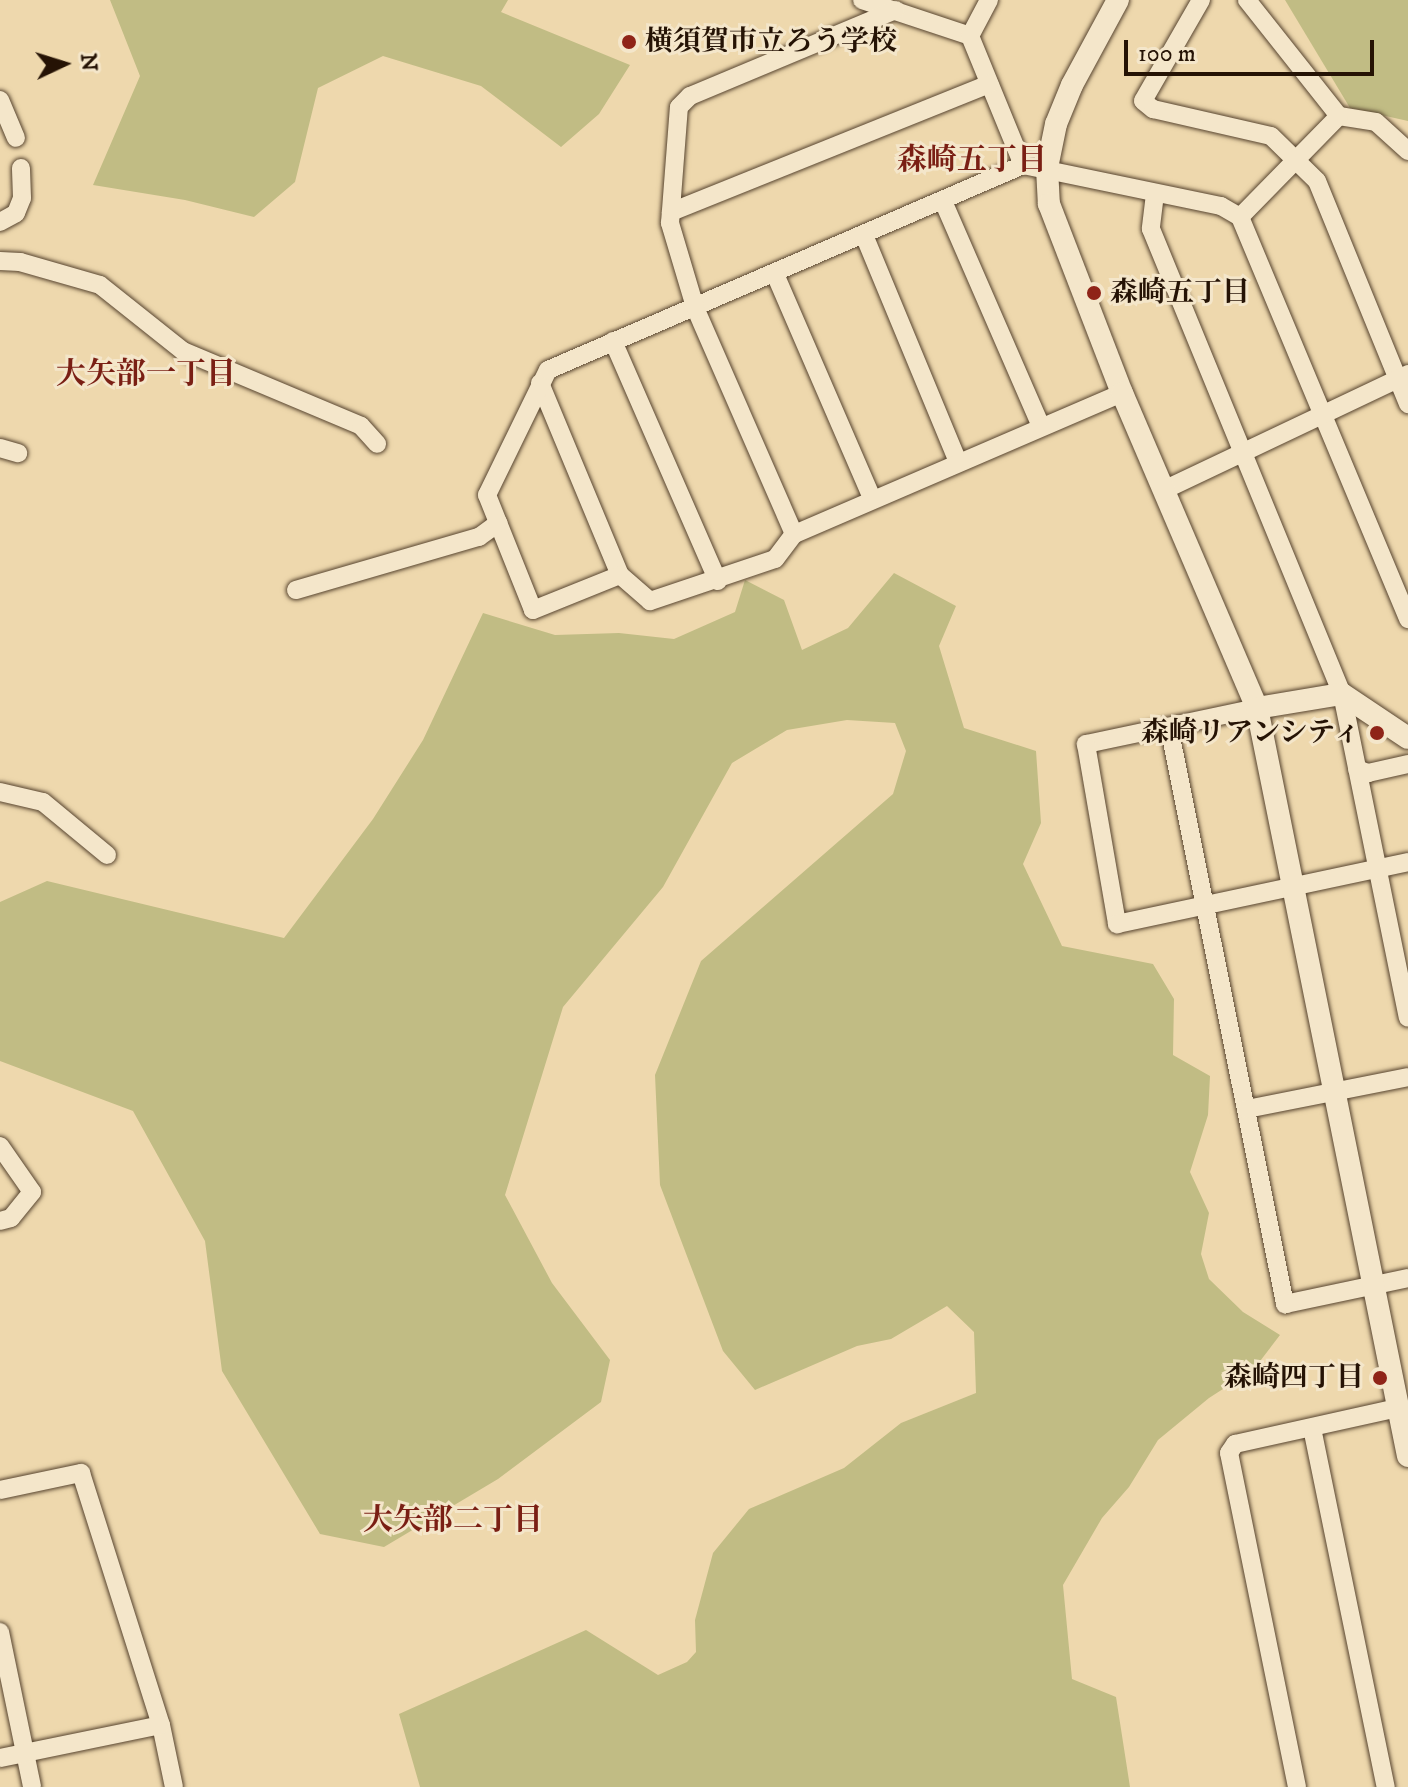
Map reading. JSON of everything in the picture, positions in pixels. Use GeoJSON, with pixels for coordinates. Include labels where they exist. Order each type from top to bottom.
{"type":"FeatureCollection","features":[{"type":"Feature","properties":{"kind":"street"},"geometry":{"type":"LineString","coordinates":[[862,0],[970,36],[1023,165]]}},
{"type":"Feature","properties":{"kind":"street"},"geometry":{"type":"LineString","coordinates":[[970,36],[989,0]]}},
{"type":"Feature","properties":{"kind":"street"},"geometry":{"type":"LineString","coordinates":[[1118,0],[1072,85],[1056,124],[1047,168],[1049,204],[1122,393],[1166,489],[1257,708],[1408,1456]]}},
{"type":"Feature","properties":{"kind":"street"},"geometry":{"type":"LineString","coordinates":[[1201,0],[1143,101],[1153,109],[1271,136],[1296,157],[1317,181],[1403,376],[1408,404]]}},
{"type":"Feature","properties":{"kind":"street"},"geometry":{"type":"LineString","coordinates":[[1247,0],[1339,116],[1376,122],[1408,151]]}},
{"type":"Feature","properties":{"kind":"street"},"geometry":{"type":"LineString","coordinates":[[794,534],[695,307],[670,223],[679,107],[690,96],[896,10]]}},
{"type":"Feature","properties":{"kind":"street"},"geometry":{"type":"LineString","coordinates":[[671,212],[989,84]]}},
{"type":"Feature","properties":{"kind":"street"},"geometry":{"type":"LineString","coordinates":[[0,100],[16,138]]}},
{"type":"Feature","properties":{"kind":"street"},"geometry":{"type":"LineString","coordinates":[[1240,217],[1339,116]]}},
{"type":"Feature","properties":{"kind":"street"},"geometry":{"type":"LineString","coordinates":[[620,575],[533,610],[487,495],[548,370],[1023,165],[1221,206],[1240,217],[1407,614]]}},
{"type":"Feature","properties":{"kind":"street"},"geometry":{"type":"LineString","coordinates":[[0,222],[16,213],[22,198],[21,168]]}},
{"type":"Feature","properties":{"kind":"street"},"geometry":{"type":"LineString","coordinates":[[1155,194],[1151,229],[1342,694],[1408,1017]]}},
{"type":"Feature","properties":{"kind":"street"},"geometry":{"type":"LineString","coordinates":[[943,201],[1041,426]]}},
{"type":"Feature","properties":{"kind":"street"},"geometry":{"type":"LineString","coordinates":[[864,235],[958,462]]}},
{"type":"Feature","properties":{"kind":"street"},"geometry":{"type":"LineString","coordinates":[[0,261],[20,262],[100,285],[183,351],[361,426],[377,444]]}},
{"type":"Feature","properties":{"kind":"street"},"geometry":{"type":"LineString","coordinates":[[775,274],[873,500]]}},
{"type":"Feature","properties":{"kind":"street"},"geometry":{"type":"LineString","coordinates":[[613,341],[718,581]]}},
{"type":"Feature","properties":{"kind":"street"},"geometry":{"type":"LineString","coordinates":[[1166,489],[1243,455],[1403,376]]}},
{"type":"Feature","properties":{"kind":"street"},"geometry":{"type":"LineString","coordinates":[[540,383],[620,575],[650,601],[718,581],[775,559],[794,534],[1122,393]]}},
{"type":"Feature","properties":{"kind":"street"},"geometry":{"type":"LineString","coordinates":[[296,590],[479,537],[498,523]]}},
{"type":"Feature","properties":{"kind":"street"},"geometry":{"type":"LineString","coordinates":[[1408,738],[1342,694],[1257,708],[1086,744],[1117,924],[1408,862]]}},
{"type":"Feature","properties":{"kind":"street"},"geometry":{"type":"LineString","coordinates":[[1169,727],[1285,1304],[1408,1278]]}},
{"type":"Feature","properties":{"kind":"street"},"geometry":{"type":"LineString","coordinates":[[1357,769],[1368,773],[1408,764]]}},
{"type":"Feature","properties":{"kind":"street"},"geometry":{"type":"LineString","coordinates":[[0,792],[43,802],[107,855]]}},
{"type":"Feature","properties":{"kind":"street"},"geometry":{"type":"LineString","coordinates":[[1247,1109],[1408,1077]]}},
{"type":"Feature","properties":{"kind":"street"},"geometry":{"type":"LineString","coordinates":[[0,1146],[32,1192],[11,1218],[0,1221]]}},
{"type":"Feature","properties":{"kind":"street"},"geometry":{"type":"LineString","coordinates":[[1297,1787],[1229,1453],[1235,1444],[1398,1408]]}},
{"type":"Feature","properties":{"kind":"street"},"geometry":{"type":"LineString","coordinates":[[1312,1428],[1386,1787]]}},
{"type":"Feature","properties":{"kind":"street"},"geometry":{"type":"LineString","coordinates":[[0,1490],[81,1473],[161,1725],[174,1787]]}},
{"type":"Feature","properties":{"kind":"street"},"geometry":{"type":"LineString","coordinates":[[0,1632],[32,1787]]}},
{"type":"Feature","properties":{"kind":"street"},"geometry":{"type":"LineString","coordinates":[[0,1758],[161,1725]]}},
{"type":"Feature","properties":{"kind":"shaded area"},"geometry":{"type":"Polygon","coordinates":[[[110,0],[508,0],[501,12],[630,65],[599,114],[561,147],[481,86],[383,56],[318,88],[295,182],[254,217],[185,200],[93,185],[140,76],[110,0]]]}},
{"type":"Feature","properties":{"kind":"shaded area"},"geometry":{"type":"Polygon","coordinates":[[[1285,0],[1408,0],[1408,121],[1350,108],[1285,0]]]}},
{"type":"Feature","properties":{"kind":"shaded area"},"geometry":{"type":"Polygon","coordinates":[[[894,573],[956,606],[939,646],[964,728],[1036,751],[1041,823],[1023,864],[1062,946],[1153,964],[1174,999],[1173,1055],[1210,1076],[1208,1115],[1190,1172],[1209,1213],[1201,1254],[1209,1279],[1243,1312],[1280,1335],[1254,1369],[1209,1398],[1158,1440],[1129,1487],[1102,1518],[1063,1585],[1072,1679],[1116,1697],[1130,1787],[420,1787],[399,1714],[586,1630],[658,1675],[687,1662],[696,1652],[695,1620],[713,1553],[749,1509],[844,1468],[901,1423],[976,1393],[974,1332],[947,1306],[891,1339],[857,1346],[755,1390],[723,1351],[660,1185],[655,1075],[701,961],[893,794],[906,751],[895,723],[847,720],[787,730],[732,763],[663,887],[563,1007],[505,1195],[552,1283],[610,1360],[601,1402],[498,1479],[384,1547],[320,1534],[222,1371],[205,1241],[133,1111],[0,1061],[0,902],[47,881],[284,938],[373,819],[423,740],[483,613],[555,635],[619,633],[674,639],[735,612],[745,580],[784,600],[802,650],[848,628],[894,573]]]}},
{"type":"Feature","properties":{"kind":"place","name":"横須賀市立ろう学校"},"geometry":{"type":"Point","coordinates":[629,42]}},
{"type":"Feature","properties":{"kind":"place","name":"森崎五丁目"},"geometry":{"type":"Point","coordinates":[1094,293]}},
{"type":"Feature","properties":{"kind":"place","name":"森崎リアンシティ"},"geometry":{"type":"Point","coordinates":[1377,733]}},
{"type":"Feature","properties":{"kind":"place","name":"森崎四丁目"},"geometry":{"type":"Point","coordinates":[1380,1378]}},
{"type":"Feature","properties":{"kind":"district","name":"森崎五丁目"},"geometry":{"type":"Point","coordinates":[972,161]}},
{"type":"Feature","properties":{"kind":"district","name":"大矢部一丁目"},"geometry":{"type":"Point","coordinates":[146,375]}},
{"type":"Feature","properties":{"kind":"district","name":"大矢部二丁目"},"geometry":{"type":"Point","coordinates":[453,1521]}}]}
